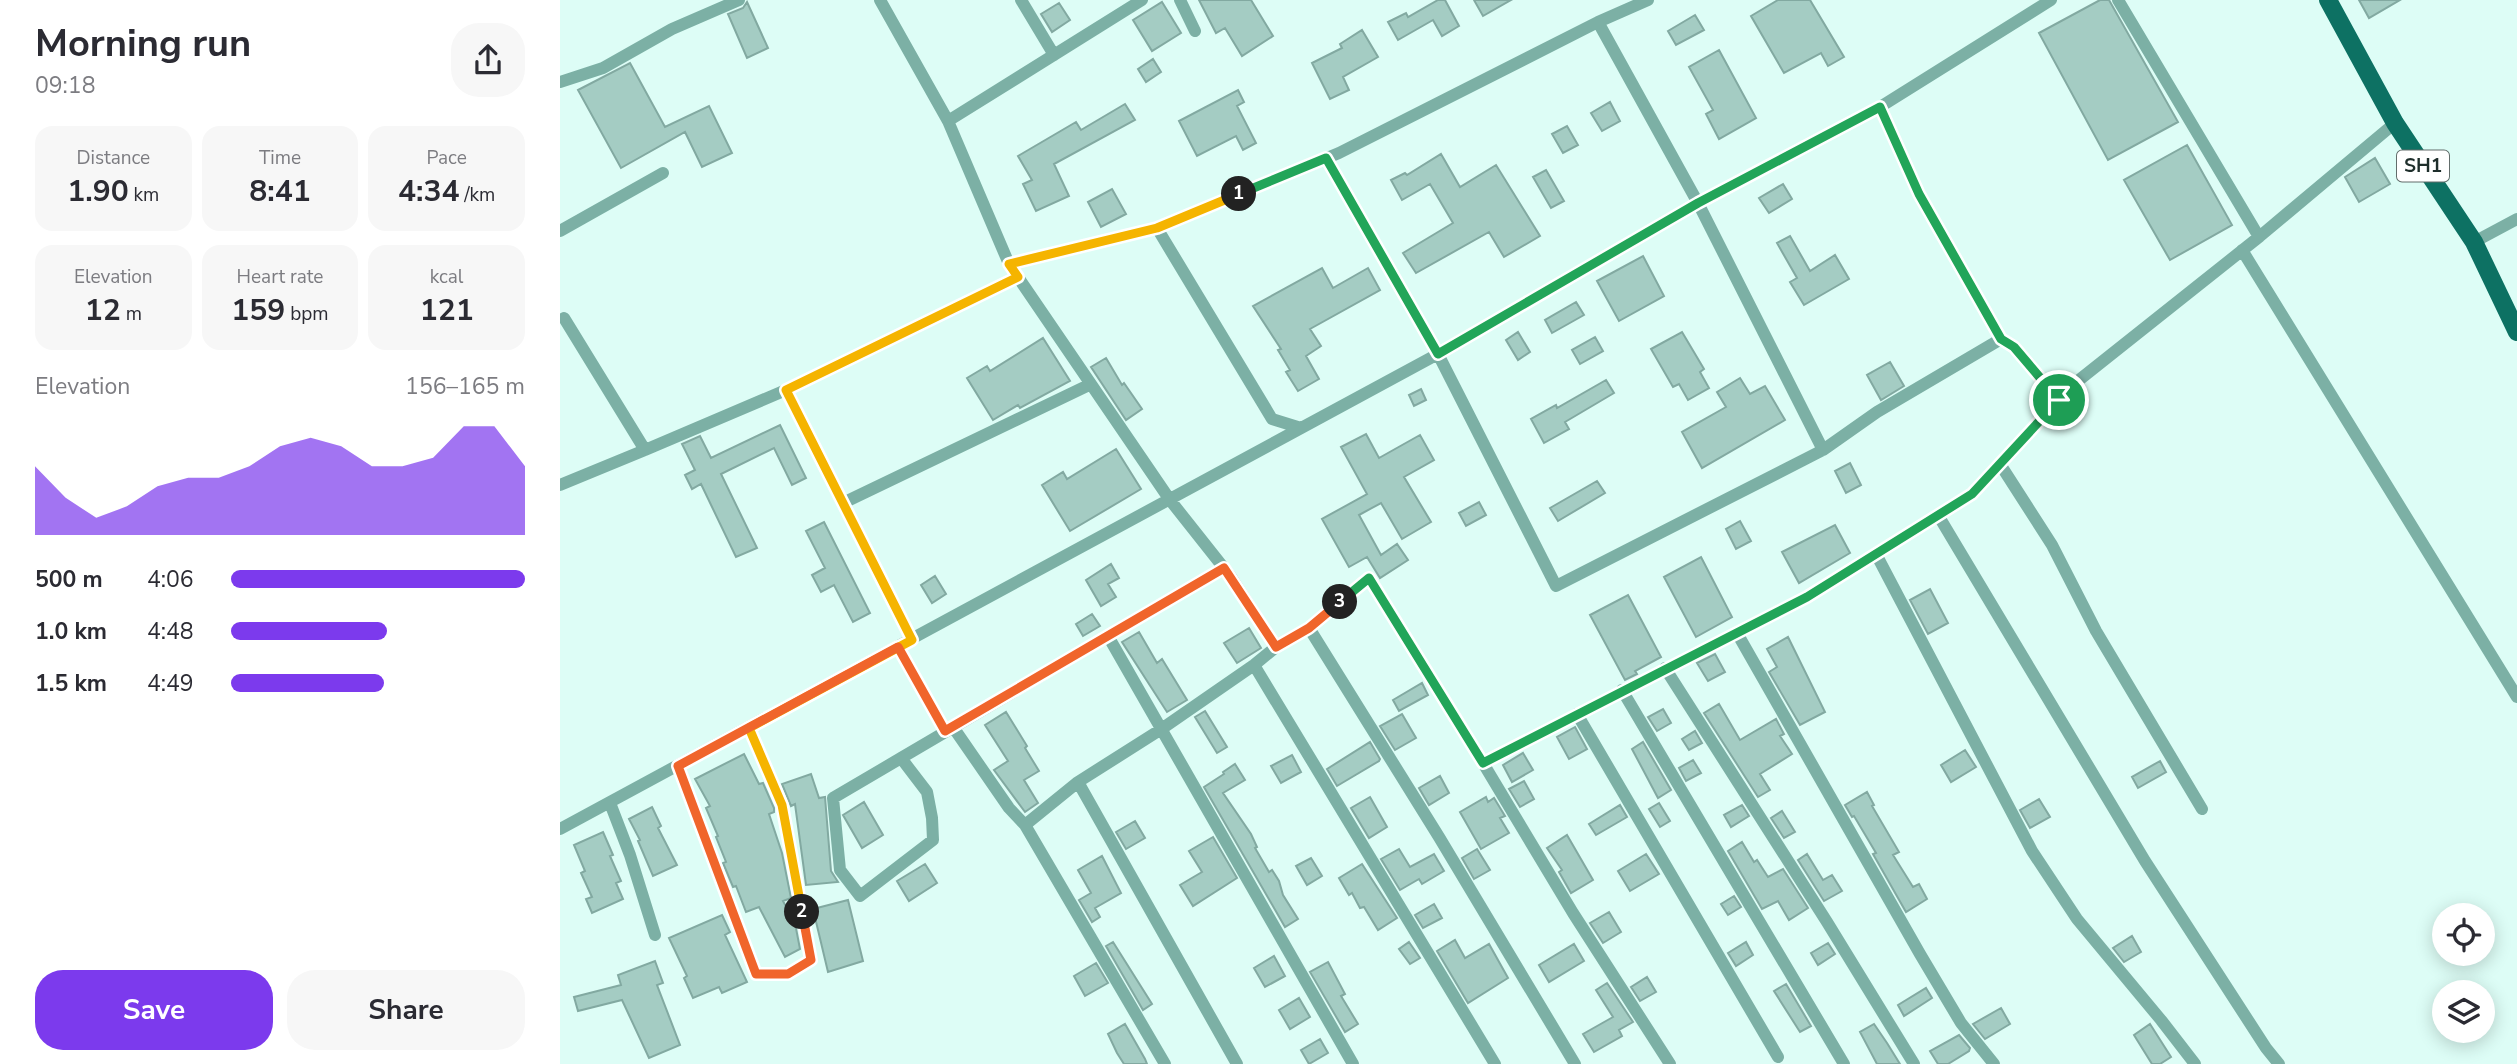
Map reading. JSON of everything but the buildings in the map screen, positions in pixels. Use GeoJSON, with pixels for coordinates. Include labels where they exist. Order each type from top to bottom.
{"type":"FeatureCollection","features":[{"type":"Feature","properties":{"kind":"main road","name":"SH1"},"geometry":{"type":"LineString","coordinates":[[2328,0],[2395,123],[2474,242],[2517,332]]}},
{"type":"Feature","properties":{"kind":"street"},"geometry":{"type":"LineString","coordinates":[[560,82],[603,68],[672,29],[739,0]]}},
{"type":"Feature","properties":{"kind":"street"},"geometry":{"type":"LineString","coordinates":[[880,0],[948,121],[1009,264],[1170,499],[1224,568],[1276,647]]}},
{"type":"Feature","properties":{"kind":"street"},"geometry":{"type":"LineString","coordinates":[[1021,0],[1054,55]]}},
{"type":"Feature","properties":{"kind":"street"},"geometry":{"type":"LineString","coordinates":[[948,121],[1142,0]]}},
{"type":"Feature","properties":{"kind":"street"},"geometry":{"type":"LineString","coordinates":[[1180,0],[1195,31]]}},
{"type":"Feature","properties":{"kind":"street"},"geometry":{"type":"LineString","coordinates":[[1009,264],[1157,228],[1326,158],[1598,22],[1648,0]]}},
{"type":"Feature","properties":{"kind":"street"},"geometry":{"type":"LineString","coordinates":[[560,830],[1438,354],[1698,203],[1880,107],[2051,0]]}},
{"type":"Feature","properties":{"kind":"street"},"geometry":{"type":"LineString","coordinates":[[2118,0],[2259,237]]}},
{"type":"Feature","properties":{"kind":"street"},"geometry":{"type":"LineString","coordinates":[[1598,22],[1698,203],[1823,450]]}},
{"type":"Feature","properties":{"kind":"street"},"geometry":{"type":"LineString","coordinates":[[1880,107],[1919,194],[2001,339],[2014,347],[2059,400]]}},
{"type":"Feature","properties":{"kind":"street"},"geometry":{"type":"LineString","coordinates":[[1483,763],[1807,597],[1972,494],[2074,384],[2259,237],[2395,123]]}},
{"type":"Feature","properties":{"kind":"street"},"geometry":{"type":"LineString","coordinates":[[1326,158],[1438,354],[1556,586],[1823,450],[1877,412],[2001,339]]}},
{"type":"Feature","properties":{"kind":"street"},"geometry":{"type":"LineString","coordinates":[[560,231],[663,173]]}},
{"type":"Feature","properties":{"kind":"street"},"geometry":{"type":"LineString","coordinates":[[2474,242],[2517,219]]}},
{"type":"Feature","properties":{"kind":"street"},"geometry":{"type":"LineString","coordinates":[[1157,228],[1272,419],[1301,429]]}},
{"type":"Feature","properties":{"kind":"street"},"geometry":{"type":"LineString","coordinates":[[2242,250],[2517,697]]}},
{"type":"Feature","properties":{"kind":"street"},"geometry":{"type":"LineString","coordinates":[[560,485],[786,390],[1018,277]]}},
{"type":"Feature","properties":{"kind":"street"},"geometry":{"type":"LineString","coordinates":[[564,318],[645,450]]}},
{"type":"Feature","properties":{"kind":"street"},"geometry":{"type":"LineString","coordinates":[[844,503],[1091,384]]}},
{"type":"Feature","properties":{"kind":"street"},"geometry":{"type":"LineString","coordinates":[[786,390],[912,640]]}},
{"type":"Feature","properties":{"kind":"street"},"geometry":{"type":"LineString","coordinates":[[2000,464],[2052,545],[2096,631],[2202,809]]}},
{"type":"Feature","properties":{"kind":"street"},"geometry":{"type":"LineString","coordinates":[[1938,515],[2145,861],[2279,1064]]}},
{"type":"Feature","properties":{"kind":"street"},"geometry":{"type":"LineString","coordinates":[[1876,554],[2032,851],[2077,919],[2194,1064]]}},
{"type":"Feature","properties":{"kind":"street"},"geometry":{"type":"LineString","coordinates":[[901,758],[928,792],[933,840],[860,896],[840,870],[833,799],[949,729],[1224,568]]}},
{"type":"Feature","properties":{"kind":"street"},"geometry":{"type":"LineString","coordinates":[[1025,825],[1078,782],[1160,730],[1276,647],[1309,628],[1369,578],[1573,913],[1670,1064]]}},
{"type":"Feature","properties":{"kind":"street"},"geometry":{"type":"LineString","coordinates":[[1309,628],[1576,1064]]}},
{"type":"Feature","properties":{"kind":"street"},"geometry":{"type":"LineString","coordinates":[[1737,632],[1961,1023],[1994,1064]]}},
{"type":"Feature","properties":{"kind":"street"},"geometry":{"type":"LineString","coordinates":[[1108,636],[1353,1064]]}},
{"type":"Feature","properties":{"kind":"street"},"geometry":{"type":"LineString","coordinates":[[898,647],[949,729],[1025,825],[1165,1064]]}},
{"type":"Feature","properties":{"kind":"street"},"geometry":{"type":"LineString","coordinates":[[1254,665],[1495,1064]]}},
{"type":"Feature","properties":{"kind":"street"},"geometry":{"type":"LineString","coordinates":[[1665,668],[1914,1064]]}},
{"type":"Feature","properties":{"kind":"street"},"geometry":{"type":"LineString","coordinates":[[1622,690],[1844,1064]]}},
{"type":"Feature","properties":{"kind":"street"},"geometry":{"type":"LineString","coordinates":[[1577,714],[1778,1056]]}},
{"type":"Feature","properties":{"kind":"street"},"geometry":{"type":"LineString","coordinates":[[678,766],[756,974],[788,974],[811,960],[782,805],[749,728]]}},
{"type":"Feature","properties":{"kind":"street"},"geometry":{"type":"LineString","coordinates":[[1078,782],[1237,1064]]}},
{"type":"Feature","properties":{"kind":"street"},"geometry":{"type":"LineString","coordinates":[[610,803],[630,855],[655,935]]}},
{"type":"Feature","properties":{"kind":"route"},"geometry":{"type":"LineString","coordinates":[[2059,400],[1972,494],[1807,597],[1483,763],[1369,578],[1309,628],[1276,647],[1224,568],[945,731],[898,647],[678,766],[756,974],[788,974],[811,960],[782,805],[749,728],[898,647],[912,640],[786,390],[1018,277],[1009,264],[1157,228],[1326,158],[1438,354],[1698,203],[1880,107],[1919,194],[2001,339],[2014,347],[2059,400]]}}]}
